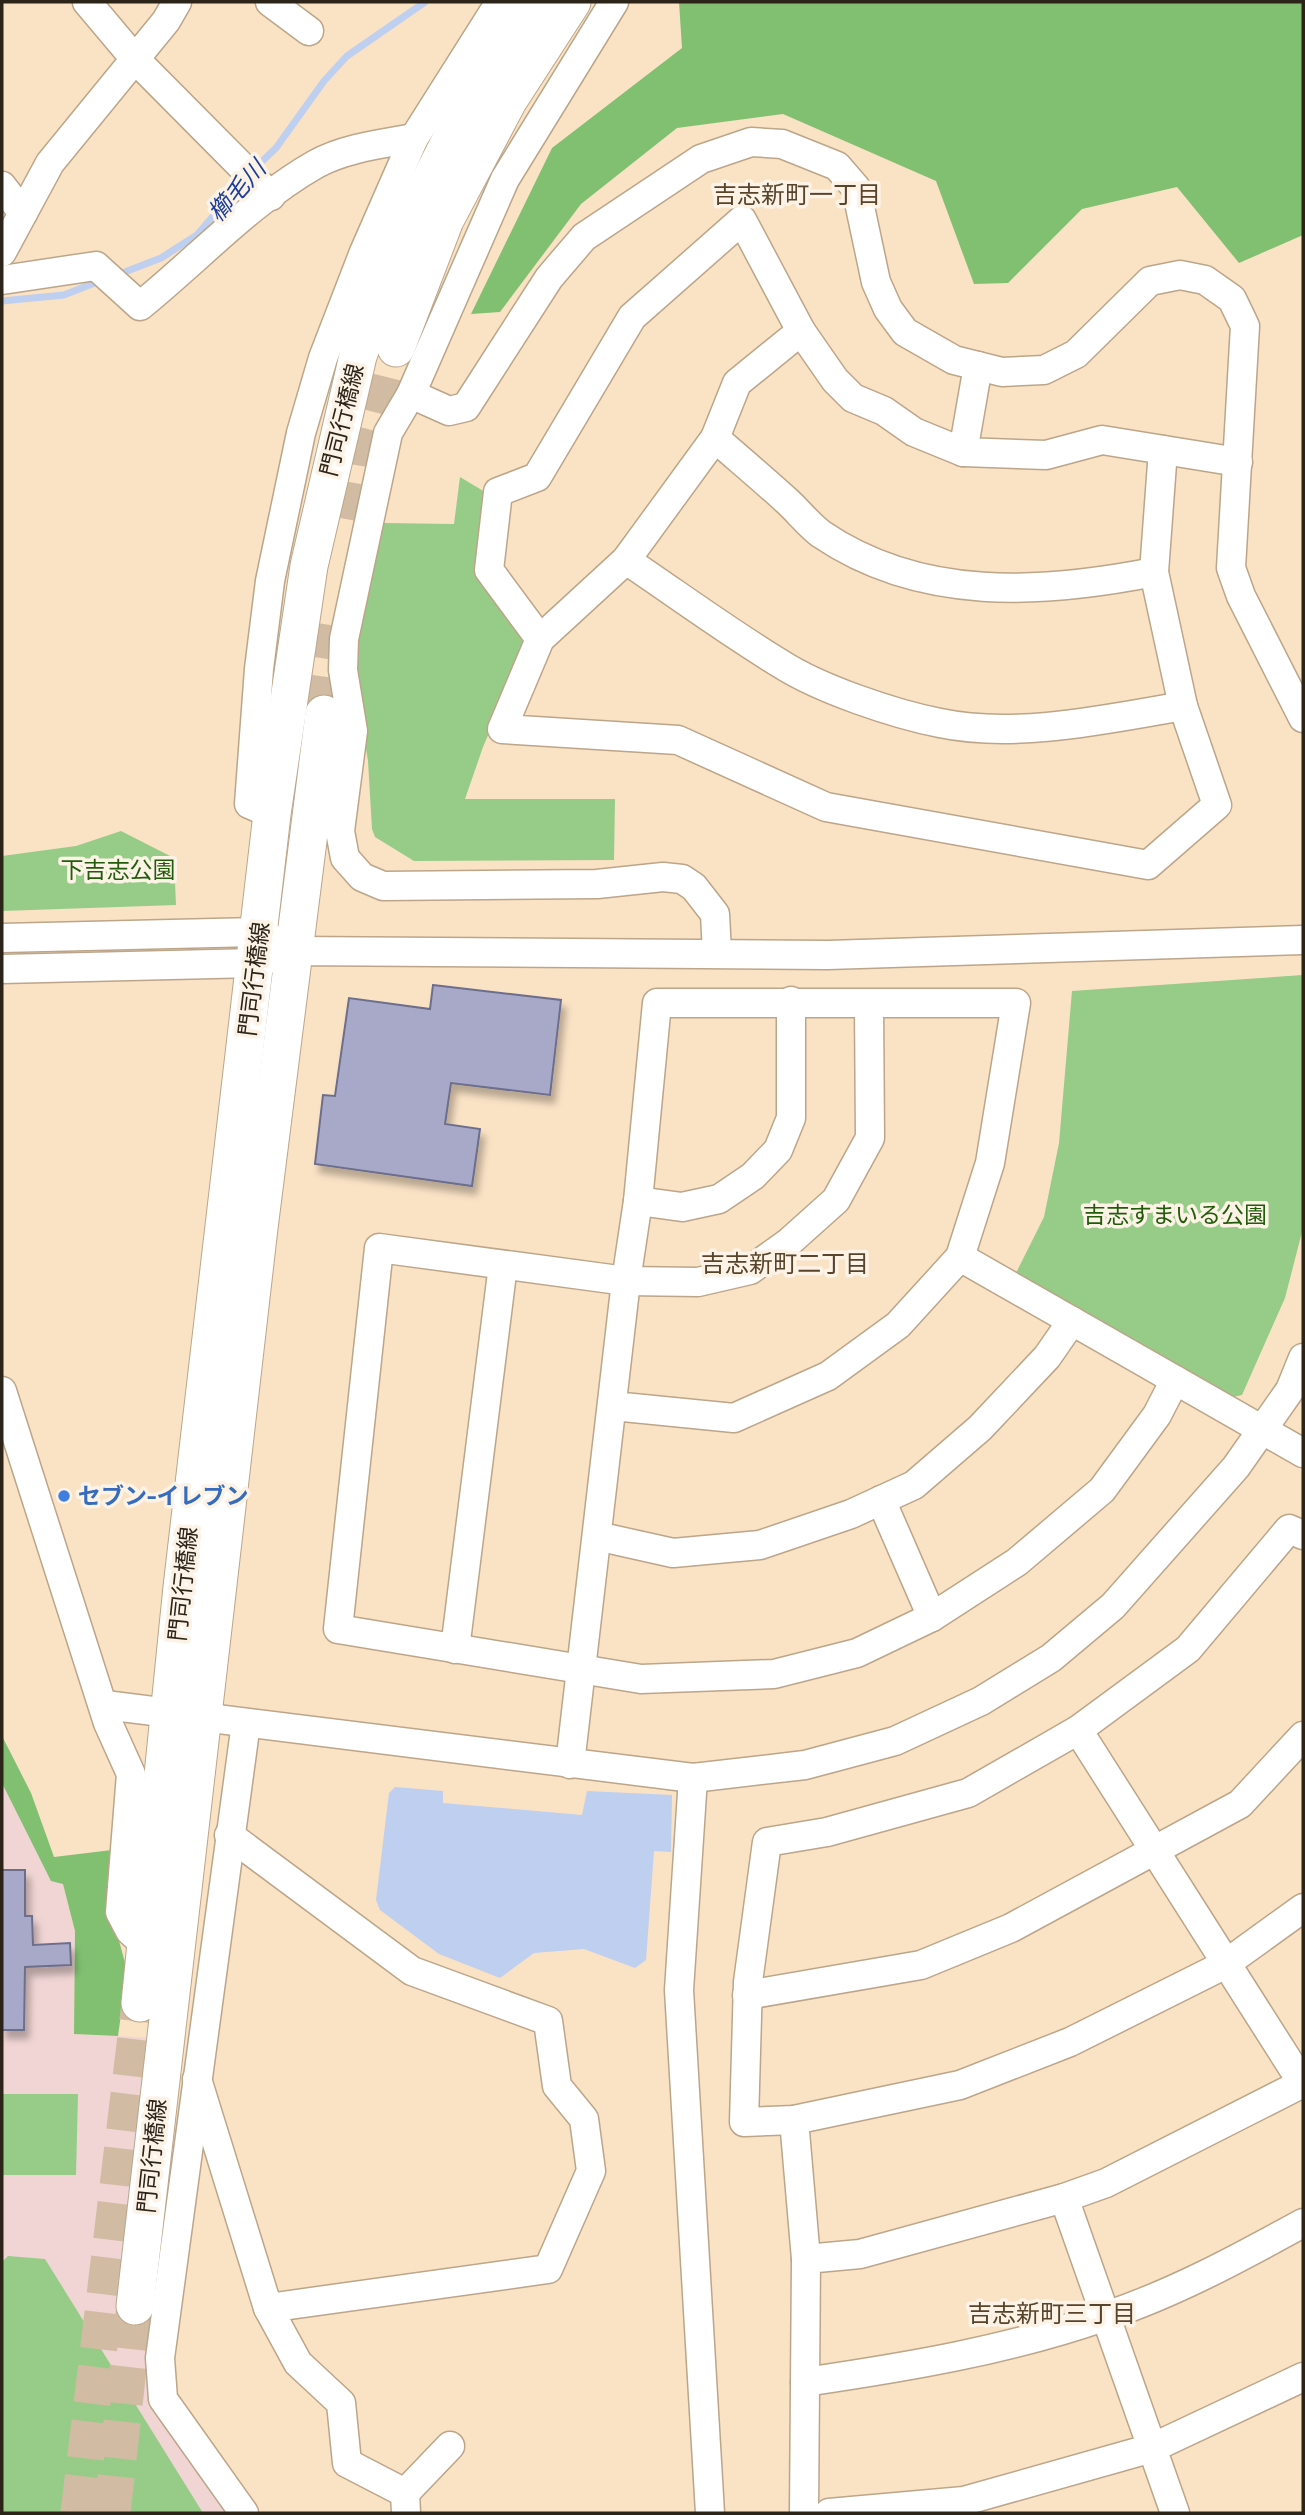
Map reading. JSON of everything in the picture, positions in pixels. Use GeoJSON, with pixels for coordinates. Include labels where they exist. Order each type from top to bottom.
{"type":"FeatureCollection","features":[{"type":"Feature","properties":{"kind":"main road","name":"門司行橋線"},"geometry":{"type":"LineString","coordinates":[[396,348],[444,220],[508,101],[575,5]]}},
{"type":"Feature","properties":{"kind":"main road","name":"門司行橋線"},"geometry":{"type":"LineString","coordinates":[[135,2306],[187,1714],[182,1587],[272,814],[309,566],[358,356],[397,246],[478,86],[575,5]]}},
{"type":"Feature","properties":{"kind":"main road","name":"門司行橋線"},"geometry":{"type":"LineString","coordinates":[[140,2003],[187,1714],[294,951],[324,714]]}},
{"type":"Feature","properties":{"kind":"street"},"geometry":{"type":"LineString","coordinates":[[87,2],[135,59],[271,195]]}},
{"type":"Feature","properties":{"kind":"street"},"geometry":{"type":"LineString","coordinates":[[2,252],[50,163],[166,20],[177,2]]}},
{"type":"Feature","properties":{"kind":"street"},"geometry":{"type":"LineString","coordinates":[[271,2],[309,31]]}},
{"type":"Feature","properties":{"kind":"street"},"geometry":{"type":"LineString","coordinates":[[272,814],[249,804],[259,669],[270,581],[301,433],[332,334],[364,252],[414,138],[500,2]]}},
{"type":"Feature","properties":{"kind":"street"},"geometry":{"type":"LineString","coordinates":[[638,2],[575,5],[505,179],[411,394],[388,433],[378,466],[344,639],[343,670],[353,731],[341,831],[345,858],[362,877],[383,886],[597,884],[663,877],[682,879],[694,887],[715,914],[717,953]]}},
{"type":"Feature","properties":{"kind":"street"},"geometry":{"type":"LineString","coordinates":[[2,280],[96,266],[140,306],[271,195],[317,163],[362,147],[414,138]]}},
{"type":"Feature","properties":{"kind":"street"},"geometry":{"type":"LineString","coordinates":[[411,394],[449,411],[466,407],[549,278],[584,237],[701,159],[751,142],[782,144],[837,166],[856,188],[876,282],[888,309],[905,332],[954,360],[1002,372],[1044,370],[1076,354],[1150,281],[1180,275],[1205,279],[1232,299],[1245,326],[1231,568],[1241,596],[1303,718]]}},
{"type":"Feature","properties":{"kind":"street"},"geometry":{"type":"LineString","coordinates":[[2,186],[23,213]]}},
{"type":"Feature","properties":{"kind":"street"},"geometry":{"type":"LineString","coordinates":[[540,639],[489,570],[498,492],[537,477],[632,317],[743,220],[801,331],[835,380],[853,398],[884,411],[914,432],[963,452],[1046,455],[1102,440],[1238,462]]}},
{"type":"Feature","properties":{"kind":"street"},"geometry":{"type":"LineString","coordinates":[[801,331],[737,383],[715,438],[626,560],[540,639],[502,729],[678,740],[826,807],[1148,865],[1217,805],[1183,706],[1154,572],[1163,450]]}},
{"type":"Feature","properties":{"kind":"street"},"geometry":{"type":"LineString","coordinates":[[963,452],[978,366]]}},
{"type":"Feature","properties":{"kind":"street"},"geometry":{"type":"LineString","coordinates":[[715,438],[820,533],[869,559],[928,581],[995,590],[1090,584],[1154,572]]}},
{"type":"Feature","properties":{"kind":"street"},"geometry":{"type":"LineString","coordinates":[[626,560],[783,666],[895,711],[942,724],[1035,727],[1183,706]]}},
{"type":"Feature","properties":{"kind":"street"},"geometry":{"type":"LineString","coordinates":[[2,938],[294,951],[828,956],[1303,940]]}},
{"type":"Feature","properties":{"kind":"street"},"geometry":{"type":"LineString","coordinates":[[2,970],[258,948]]}},
{"type":"Feature","properties":{"kind":"street"},"geometry":{"type":"LineString","coordinates":[[638,1201],[682,1207],[719,1199],[753,1176],[778,1150],[791,1118],[791,1001]]}},
{"type":"Feature","properties":{"kind":"street"},"geometry":{"type":"LineString","coordinates":[[570,1764],[626,1281],[638,1201],[657,1003],[1016,1003],[990,1163],[960,1257],[898,1325],[828,1376],[734,1418],[613,1406]]}},
{"type":"Feature","properties":{"kind":"street"},"geometry":{"type":"LineString","coordinates":[[869,1004],[870,1138],[836,1200],[788,1243],[750,1270],[698,1282],[626,1281],[379,1248],[338,1629],[641,1679],[774,1674],[858,1653],[932,1617],[1017,1562],[1102,1490],[1157,1415],[1175,1380]]}},
{"type":"Feature","properties":{"kind":"street"},"geometry":{"type":"LineString","coordinates":[[960,1257],[1303,1453]]}},
{"type":"Feature","properties":{"kind":"street"},"geometry":{"type":"LineString","coordinates":[[455,1648],[503,1265]]}},
{"type":"Feature","properties":{"kind":"street"},"geometry":{"type":"LineString","coordinates":[[597,1536],[673,1553],[760,1545],[852,1514],[914,1485],[980,1428],[1047,1357],[1072,1321]]}},
{"type":"Feature","properties":{"kind":"street"},"geometry":{"type":"LineString","coordinates":[[105,1705],[693,1779],[805,1765],[895,1741],[981,1701],[1028,1673],[1051,1658],[1113,1606],[1236,1467],[1290,1390],[1303,1357]]}},
{"type":"Feature","properties":{"kind":"street"},"geometry":{"type":"LineString","coordinates":[[2,1391],[105,1705],[108,1723],[131,1774],[120,1912],[130,1931],[148,1947]]}},
{"type":"Feature","properties":{"kind":"street"},"geometry":{"type":"LineString","coordinates":[[881,1500],[932,1617]]}},
{"type":"Feature","properties":{"kind":"street"},"geometry":{"type":"LineString","coordinates":[[1303,1535],[1289,1529],[1188,1649],[1078,1730],[968,1793],[827,1832],[767,1842],[747,1995],[744,2122],[794,2120],[960,2085],[1070,2042],[1224,1965],[1303,1908]]}},
{"type":"Feature","properties":{"kind":"street"},"geometry":{"type":"LineString","coordinates":[[244,2513],[163,2399],[160,2358],[246,1723]]}},
{"type":"Feature","properties":{"kind":"street"},"geometry":{"type":"LineString","coordinates":[[806,2259],[860,2254],[1064,2198],[1106,2183],[1303,2084],[1224,1965],[1078,1730]]}},
{"type":"Feature","properties":{"kind":"street"},"geometry":{"type":"LineString","coordinates":[[747,1995],[921,1965],[1011,1928],[1155,1853],[1241,1804],[1303,1736]]}},
{"type":"Feature","properties":{"kind":"street"},"geometry":{"type":"LineString","coordinates":[[693,1779],[679,1990],[710,2513]]}},
{"type":"Feature","properties":{"kind":"street"},"geometry":{"type":"LineString","coordinates":[[229,1835],[412,1971],[548,2021],[557,2086],[584,2119],[591,2171],[548,2269],[268,2308]]}},
{"type":"Feature","properties":{"kind":"street"},"geometry":{"type":"LineString","coordinates":[[197,2078],[268,2308],[298,2363],[341,2403],[347,2463],[406,2503],[450,2446]]}},
{"type":"Feature","properties":{"kind":"street"},"geometry":{"type":"LineString","coordinates":[[794,2120],[806,2259],[804,2513]]}},
{"type":"Feature","properties":{"kind":"street"},"geometry":{"type":"LineString","coordinates":[[1064,2198],[1175,2513]]}},
{"type":"Feature","properties":{"kind":"street"},"geometry":{"type":"LineString","coordinates":[[805,2382],[940,2362],[1106,2316],[1206,2276],[1303,2223]]}},
{"type":"Feature","properties":{"kind":"street"},"geometry":{"type":"LineString","coordinates":[[829,2513],[964,2501],[1152,2448],[1303,2377]]}},
{"type":"Feature","properties":{"kind":"shaded area"},"geometry":{"type":"Polygon","coordinates":[[[2,1736],[31,1793],[63,1884],[75,1931],[74,2034],[154,2038],[117,2297],[153,2307],[147,2362],[237,2513],[2,2513],[2,1736]]]}},
{"type":"Feature","properties":{"kind":"green space"},"geometry":{"type":"Polygon","coordinates":[[[679,2],[1303,2],[1303,235],[1239,263],[1177,187],[1082,209],[1008,283],[974,284],[936,181],[783,114],[677,128],[581,204],[500,312],[471,314],[552,148],[682,48],[679,2]]]}},
{"type":"Feature","properties":{"kind":"green space"},"geometry":{"type":"Polygon","coordinates":[[[460,477],[485,492],[479,575],[522,631],[526,647],[483,747],[465,799],[615,799],[614,860],[414,861],[375,837],[372,829],[368,761],[353,668],[362,609],[384,523],[454,524],[460,477]]]}},
{"type":"Feature","properties":{"kind":"green space","name":"下吉志公園"},"geometry":{"type":"Polygon","coordinates":[[[121,831],[174,858],[176,905],[2,911],[2,856],[76,846],[121,831]]]}},
{"type":"Feature","properties":{"kind":"green space","name":"吉志すまいる公園"},"geometry":{"type":"Polygon","coordinates":[[[1303,975],[1303,1228],[1285,1298],[1242,1395],[1233,1397],[1016,1273],[1044,1217],[1059,1143],[1072,991],[1303,975]]]}},
{"type":"Feature","properties":{"kind":"green space"},"geometry":{"type":"Polygon","coordinates":[[[2,1736],[31,1793],[54,1857],[112,1850],[107,1897],[127,1970],[118,2036],[74,2034],[75,1931],[63,1884],[51,1881],[2,1783],[2,1736]]]}},
{"type":"Feature","properties":{"kind":"green space"},"geometry":{"type":"Polygon","coordinates":[[[2,2094],[78,2094],[76,2175],[2,2175],[2,2094]]]}},
{"type":"Feature","properties":{"kind":"green space"},"geometry":{"type":"Polygon","coordinates":[[[8,2256],[45,2259],[203,2513],[2,2513],[2,2262],[8,2256]]]}},
{"type":"Feature","properties":{"kind":"water"},"geometry":{"type":"Polygon","coordinates":[[[395,1787],[443,1791],[443,1803],[582,1815],[587,1791],[672,1795],[671,1852],[654,1851],[646,1960],[635,1968],[584,1949],[534,1953],[500,1978],[439,1954],[380,1910],[376,1900],[389,1793],[395,1787]]]}},
{"type":"Feature","properties":{"kind":"building"},"geometry":{"type":"Polygon","coordinates":[[[433,985],[561,1000],[550,1095],[451,1083],[445,1124],[480,1129],[472,1186],[315,1164],[323,1095],[335,1096],[349,998],[430,1009],[433,985]]]}},
{"type":"Feature","properties":{"kind":"building"},"geometry":{"type":"Polygon","coordinates":[[[2,1870],[25,1870],[25,1916],[32,1916],[33,1945],[70,1943],[71,1965],[25,1967],[24,2030],[2,2030],[2,1870]]]}},
{"type":"Feature","properties":{"kind":"waterway","name":"櫛毛川"},"geometry":{"type":"LineString","coordinates":[[252,171],[276,148],[324,81],[347,56],[425,2]]}},
{"type":"Feature","properties":{"kind":"waterway","name":"櫛毛川"},"geometry":{"type":"LineString","coordinates":[[117,275],[161,258],[197,235],[244,180]]}},
{"type":"Feature","properties":{"kind":"waterway","name":"櫛毛川"},"geometry":{"type":"LineString","coordinates":[[2,301],[64,295],[102,280]]}},
{"type":"Feature","properties":{"kind":"tunnel"},"geometry":{"type":"LineString","coordinates":[[357,521],[368,458],[396,348]]}},
{"type":"Feature","properties":{"kind":"tunnel"},"geometry":{"type":"LineString","coordinates":[[324,714],[337,626]]}},
{"type":"Feature","properties":{"kind":"tunnel"},"geometry":{"type":"LineString","coordinates":[[79,2513],[140,2003]]}},
{"type":"Feature","properties":{"kind":"tunnel"},"geometry":{"type":"LineString","coordinates":[[112,2513],[135,2306]]}},
{"type":"Feature","properties":{"kind":"place","name":"セブン-イレブン"},"geometry":{"type":"Point","coordinates":[64,1496]}},
{"type":"Feature","properties":{"kind":"district","name":"吉志新町一丁目"},"geometry":{"type":"Point","coordinates":[797,195]}},
{"type":"Feature","properties":{"kind":"district","name":"吉志新町二丁目"},"geometry":{"type":"Point","coordinates":[785,1264]}},
{"type":"Feature","properties":{"kind":"district","name":"吉志新町三丁目"},"geometry":{"type":"Point","coordinates":[1052,2314]}}]}
